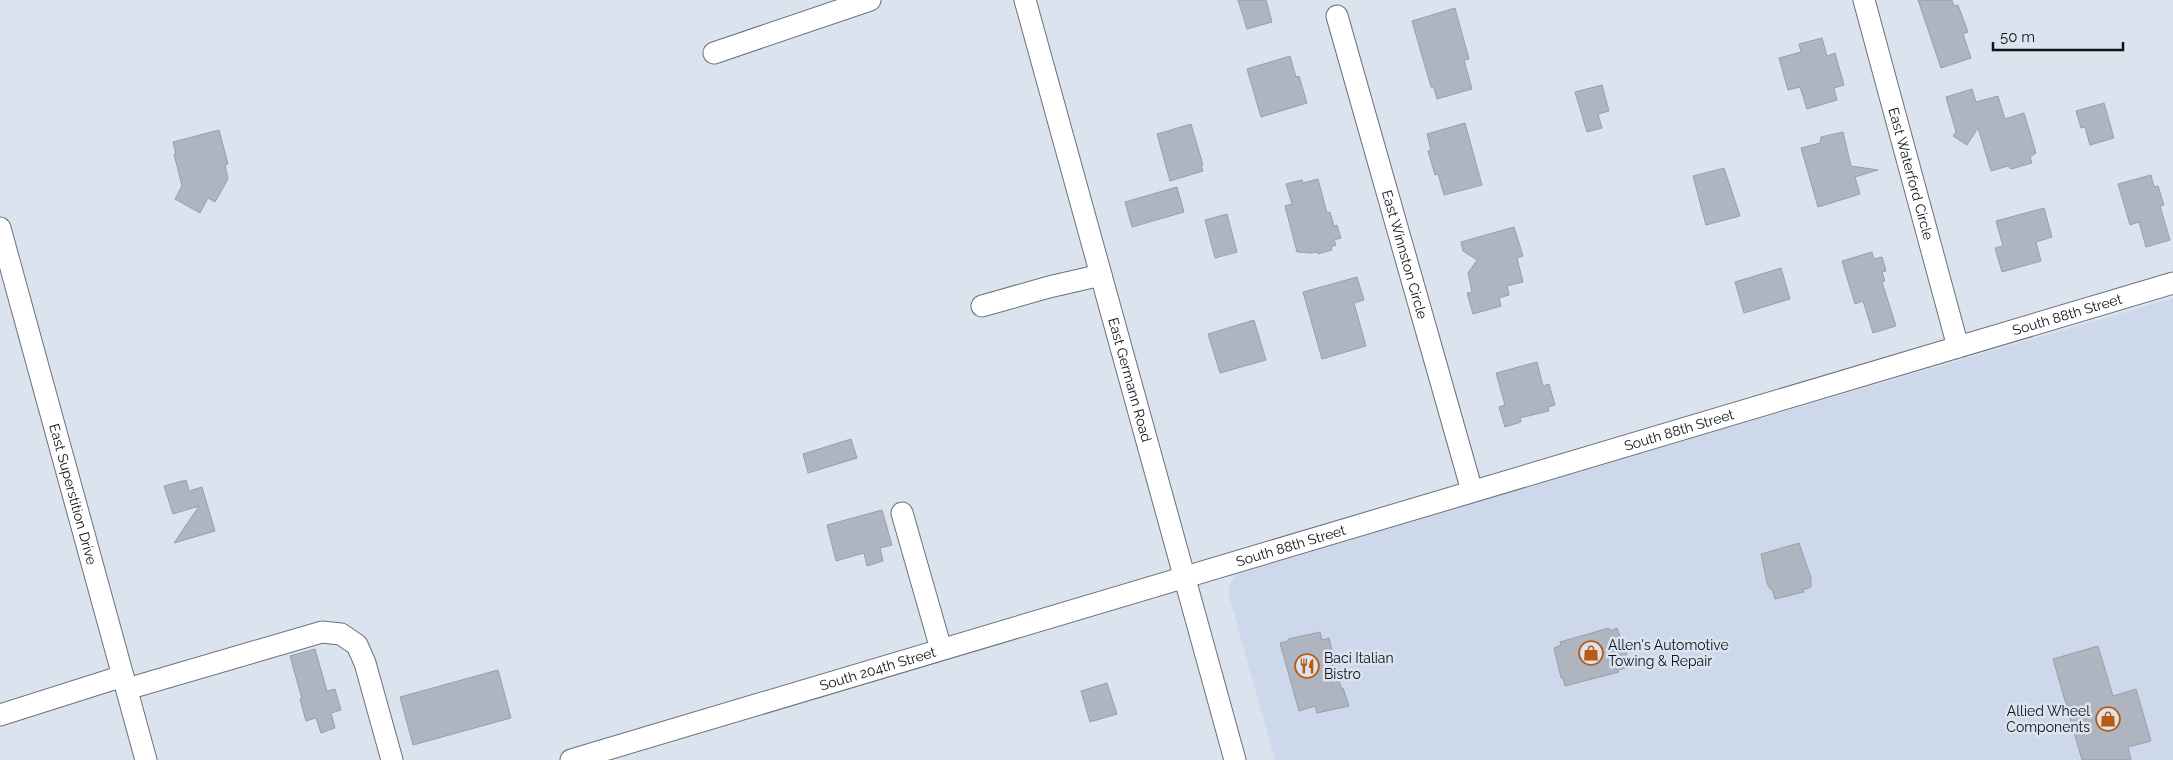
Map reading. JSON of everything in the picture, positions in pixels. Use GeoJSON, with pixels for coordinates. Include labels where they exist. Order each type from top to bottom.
{"type":"FeatureCollection","features":[{"type":"Feature","properties":{"kind":"street"},"geometry":{"type":"LineString","coordinates":[[714,53],[870,0]]}},
{"type":"Feature","properties":{"kind":"street","name":"East Germann Road"},"geometry":{"type":"LineString","coordinates":[[1025,0],[1235,760]]}},
{"type":"Feature","properties":{"kind":"street","name":"East Waterford Circle"},"geometry":{"type":"LineString","coordinates":[[1864,0],[1958,347]]}},
{"type":"Feature","properties":{"kind":"street","name":"East Winnston Circle"},"geometry":{"type":"LineString","coordinates":[[1337,16],[1472,491]]}},
{"type":"Feature","properties":{"kind":"street","name":"East Superstition Drive"},"geometry":{"type":"LineString","coordinates":[[0,228],[146,760]]}},
{"type":"Feature","properties":{"kind":"street"},"geometry":{"type":"LineString","coordinates":[[982,306],[1101,275]]}},
{"type":"Feature","properties":{"kind":"street","name":"South 88th Street"},"geometry":{"type":"LineString","coordinates":[[1185,577],[2173,283]]}},
{"type":"Feature","properties":{"kind":"street"},"geometry":{"type":"LineString","coordinates":[[902,513],[941,649]]}},
{"type":"Feature","properties":{"kind":"street","name":"South 204th Street"},"geometry":{"type":"LineString","coordinates":[[571,760],[1185,577]]}},
{"type":"Feature","properties":{"kind":"street"},"geometry":{"type":"LineString","coordinates":[[0,714],[322,632],[341,634],[357,645],[366,663],[392,760]]}},
{"type":"Feature","properties":{"kind":"shaded area"},"geometry":{"type":"Polygon","coordinates":[[[2173,298],[2173,760],[1275,760],[1228,593],[1230,584],[1236,574],[1248,568],[2173,298]]]}},
{"type":"Feature","properties":{"kind":"building"},"geometry":{"type":"Polygon","coordinates":[[[1238,0],[1266,0],[1272,22],[1247,29],[1238,0]]]}},
{"type":"Feature","properties":{"kind":"building"},"geometry":{"type":"Polygon","coordinates":[[[1918,0],[1952,0],[1954,6],[1958,5],[1968,32],[1963,34],[1971,58],[1941,68],[1918,0]]]}},
{"type":"Feature","properties":{"kind":"building"},"geometry":{"type":"Polygon","coordinates":[[[1455,8],[1469,59],[1464,60],[1472,89],[1437,99],[1434,88],[1431,87],[1412,21],[1455,8]]]}},
{"type":"Feature","properties":{"kind":"building"},"geometry":{"type":"Polygon","coordinates":[[[1822,38],[1827,56],[1835,53],[1844,85],[1834,88],[1837,100],[1807,109],[1800,87],[1788,90],[1779,58],[1801,52],[1799,44],[1822,38]]]}},
{"type":"Feature","properties":{"kind":"building"},"geometry":{"type":"Polygon","coordinates":[[[1290,56],[1296,77],[1299,76],[1307,103],[1261,117],[1247,69],[1290,56]]]}},
{"type":"Feature","properties":{"kind":"building"},"geometry":{"type":"Polygon","coordinates":[[[1602,85],[1609,111],[1598,114],[1602,128],[1587,132],[1575,92],[1602,85]]]}},
{"type":"Feature","properties":{"kind":"building"},"geometry":{"type":"Polygon","coordinates":[[[1972,89],[1976,102],[1998,96],[2005,119],[2024,113],[2036,153],[2030,157],[2032,163],[2011,169],[2008,166],[1991,171],[1978,128],[1967,145],[1953,136],[1956,132],[1946,97],[1972,89]]]}},
{"type":"Feature","properties":{"kind":"building"},"geometry":{"type":"Polygon","coordinates":[[[2104,103],[2114,138],[2090,145],[2085,127],[2081,128],[2076,111],[2104,103]]]}},
{"type":"Feature","properties":{"kind":"building"},"geometry":{"type":"Polygon","coordinates":[[[1465,123],[1482,185],[1444,195],[1438,174],[1435,175],[1428,151],[1431,150],[1427,134],[1465,123]]]}},
{"type":"Feature","properties":{"kind":"building"},"geometry":{"type":"Polygon","coordinates":[[[1191,124],[1203,171],[1170,181],[1157,134],[1191,124]]]}},
{"type":"Feature","properties":{"kind":"building"},"geometry":{"type":"Polygon","coordinates":[[[219,130],[228,164],[225,165],[228,179],[215,202],[208,198],[200,213],[175,199],[182,186],[173,142],[219,130]]]}},
{"type":"Feature","properties":{"kind":"building"},"geometry":{"type":"Polygon","coordinates":[[[1843,132],[1851,166],[1878,170],[1855,177],[1860,194],[1818,207],[1801,148],[1820,143],[1821,137],[1843,132]]]}},
{"type":"Feature","properties":{"kind":"building"},"geometry":{"type":"Polygon","coordinates":[[[1724,168],[1740,216],[1706,225],[1693,176],[1724,168]]]}},
{"type":"Feature","properties":{"kind":"building"},"geometry":{"type":"Polygon","coordinates":[[[2151,175],[2154,187],[2158,186],[2164,205],[2160,206],[2170,240],[2146,247],[2139,222],[2130,225],[2118,184],[2151,175]]]}},
{"type":"Feature","properties":{"kind":"building"},"geometry":{"type":"Polygon","coordinates":[[[1318,179],[1327,213],[1330,212],[1334,226],[1337,225],[1341,238],[1334,240],[1336,245],[1331,247],[1332,250],[1318,254],[1318,252],[1297,252],[1285,206],[1292,204],[1286,184],[1302,180],[1303,183],[1318,179]]]}},
{"type":"Feature","properties":{"kind":"building"},"geometry":{"type":"Polygon","coordinates":[[[1177,187],[1184,212],[1132,227],[1125,202],[1177,187]]]}},
{"type":"Feature","properties":{"kind":"building"},"geometry":{"type":"Polygon","coordinates":[[[2044,208],[2052,237],[2036,242],[2041,261],[2002,272],[1995,248],[2003,246],[1996,221],[2044,208]]]}},
{"type":"Feature","properties":{"kind":"building"},"geometry":{"type":"Polygon","coordinates":[[[1227,214],[1237,252],[1215,258],[1205,220],[1227,214]]]}},
{"type":"Feature","properties":{"kind":"building"},"geometry":{"type":"Polygon","coordinates":[[[1514,227],[1523,256],[1517,258],[1523,282],[1507,286],[1509,295],[1499,298],[1501,306],[1473,314],[1467,293],[1472,292],[1468,273],[1477,260],[1463,251],[1461,242],[1514,227]]]}},
{"type":"Feature","properties":{"kind":"building"},"geometry":{"type":"Polygon","coordinates":[[[1872,252],[1874,259],[1882,257],[1886,271],[1882,272],[1885,281],[1882,282],[1896,326],[1873,333],[1863,301],[1855,304],[1842,261],[1872,252]]]}},
{"type":"Feature","properties":{"kind":"building"},"geometry":{"type":"Polygon","coordinates":[[[1781,268],[1790,299],[1744,313],[1735,282],[1781,268]]]}},
{"type":"Feature","properties":{"kind":"building"},"geometry":{"type":"Polygon","coordinates":[[[1357,277],[1364,300],[1354,303],[1366,346],[1322,359],[1303,292],[1357,277]]]}},
{"type":"Feature","properties":{"kind":"building"},"geometry":{"type":"Polygon","coordinates":[[[1254,320],[1266,360],[1220,373],[1208,334],[1254,320]]]}},
{"type":"Feature","properties":{"kind":"building"},"geometry":{"type":"Polygon","coordinates":[[[1537,362],[1543,386],[1549,384],[1555,405],[1548,407],[1549,411],[1520,418],[1521,422],[1505,427],[1499,407],[1505,405],[1496,373],[1537,362]]]}},
{"type":"Feature","properties":{"kind":"building"},"geometry":{"type":"Polygon","coordinates":[[[851,439],[857,458],[808,473],[803,454],[851,439]]]}},
{"type":"Feature","properties":{"kind":"building"},"geometry":{"type":"Polygon","coordinates":[[[186,480],[189,491],[202,487],[215,531],[174,543],[199,506],[173,514],[164,486],[186,480]]]}},
{"type":"Feature","properties":{"kind":"building"},"geometry":{"type":"Polygon","coordinates":[[[882,510],[892,545],[880,548],[883,561],[867,566],[864,553],[836,561],[827,525],[882,510]]]}},
{"type":"Feature","properties":{"kind":"building"},"geometry":{"type":"Polygon","coordinates":[[[1799,543],[1811,578],[1811,587],[1803,590],[1804,592],[1775,599],[1772,589],[1770,589],[1767,583],[1761,554],[1799,543]]]}},
{"type":"Feature","properties":{"kind":"building","name":"Allen's Automotive Towing & Repair"},"geometry":{"type":"Polygon","coordinates":[[[1609,628],[1610,631],[1617,628],[1622,643],[1624,643],[1629,667],[1618,670],[1619,672],[1565,686],[1563,678],[1561,678],[1554,648],[1561,645],[1560,642],[1609,628]]]}},
{"type":"Feature","properties":{"kind":"building","name":"Baci Italian Bistro"},"geometry":{"type":"Polygon","coordinates":[[[1320,632],[1322,640],[1329,638],[1341,688],[1343,688],[1349,706],[1317,713],[1315,706],[1299,711],[1280,643],[1288,641],[1288,639],[1320,632]]]}},
{"type":"Feature","properties":{"kind":"building","name":"Allied Wheel Components"},"geometry":{"type":"Polygon","coordinates":[[[2098,646],[2113,696],[2136,689],[2151,741],[2128,747],[2131,760],[2082,760],[2053,659],[2098,646]]]}},
{"type":"Feature","properties":{"kind":"building"},"geometry":{"type":"Polygon","coordinates":[[[315,649],[327,691],[335,689],[341,710],[331,713],[335,728],[321,733],[316,718],[306,721],[290,656],[315,649]]]}},
{"type":"Feature","properties":{"kind":"building"},"geometry":{"type":"Polygon","coordinates":[[[498,670],[511,718],[413,745],[400,697],[498,670]]]}},
{"type":"Feature","properties":{"kind":"building"},"geometry":{"type":"Polygon","coordinates":[[[1107,683],[1117,714],[1090,722],[1081,691],[1107,683]]]}},
{"type":"Feature","properties":{"kind":"place","name":"Allen's Automotive Towing & Repair"},"geometry":{"type":"Point","coordinates":[1591,653]}},
{"type":"Feature","properties":{"kind":"place","name":"Baci Italian Bistro"},"geometry":{"type":"Point","coordinates":[1307,666]}},
{"type":"Feature","properties":{"kind":"place","name":"Allied Wheel Components"},"geometry":{"type":"Point","coordinates":[2108,719]}}]}
